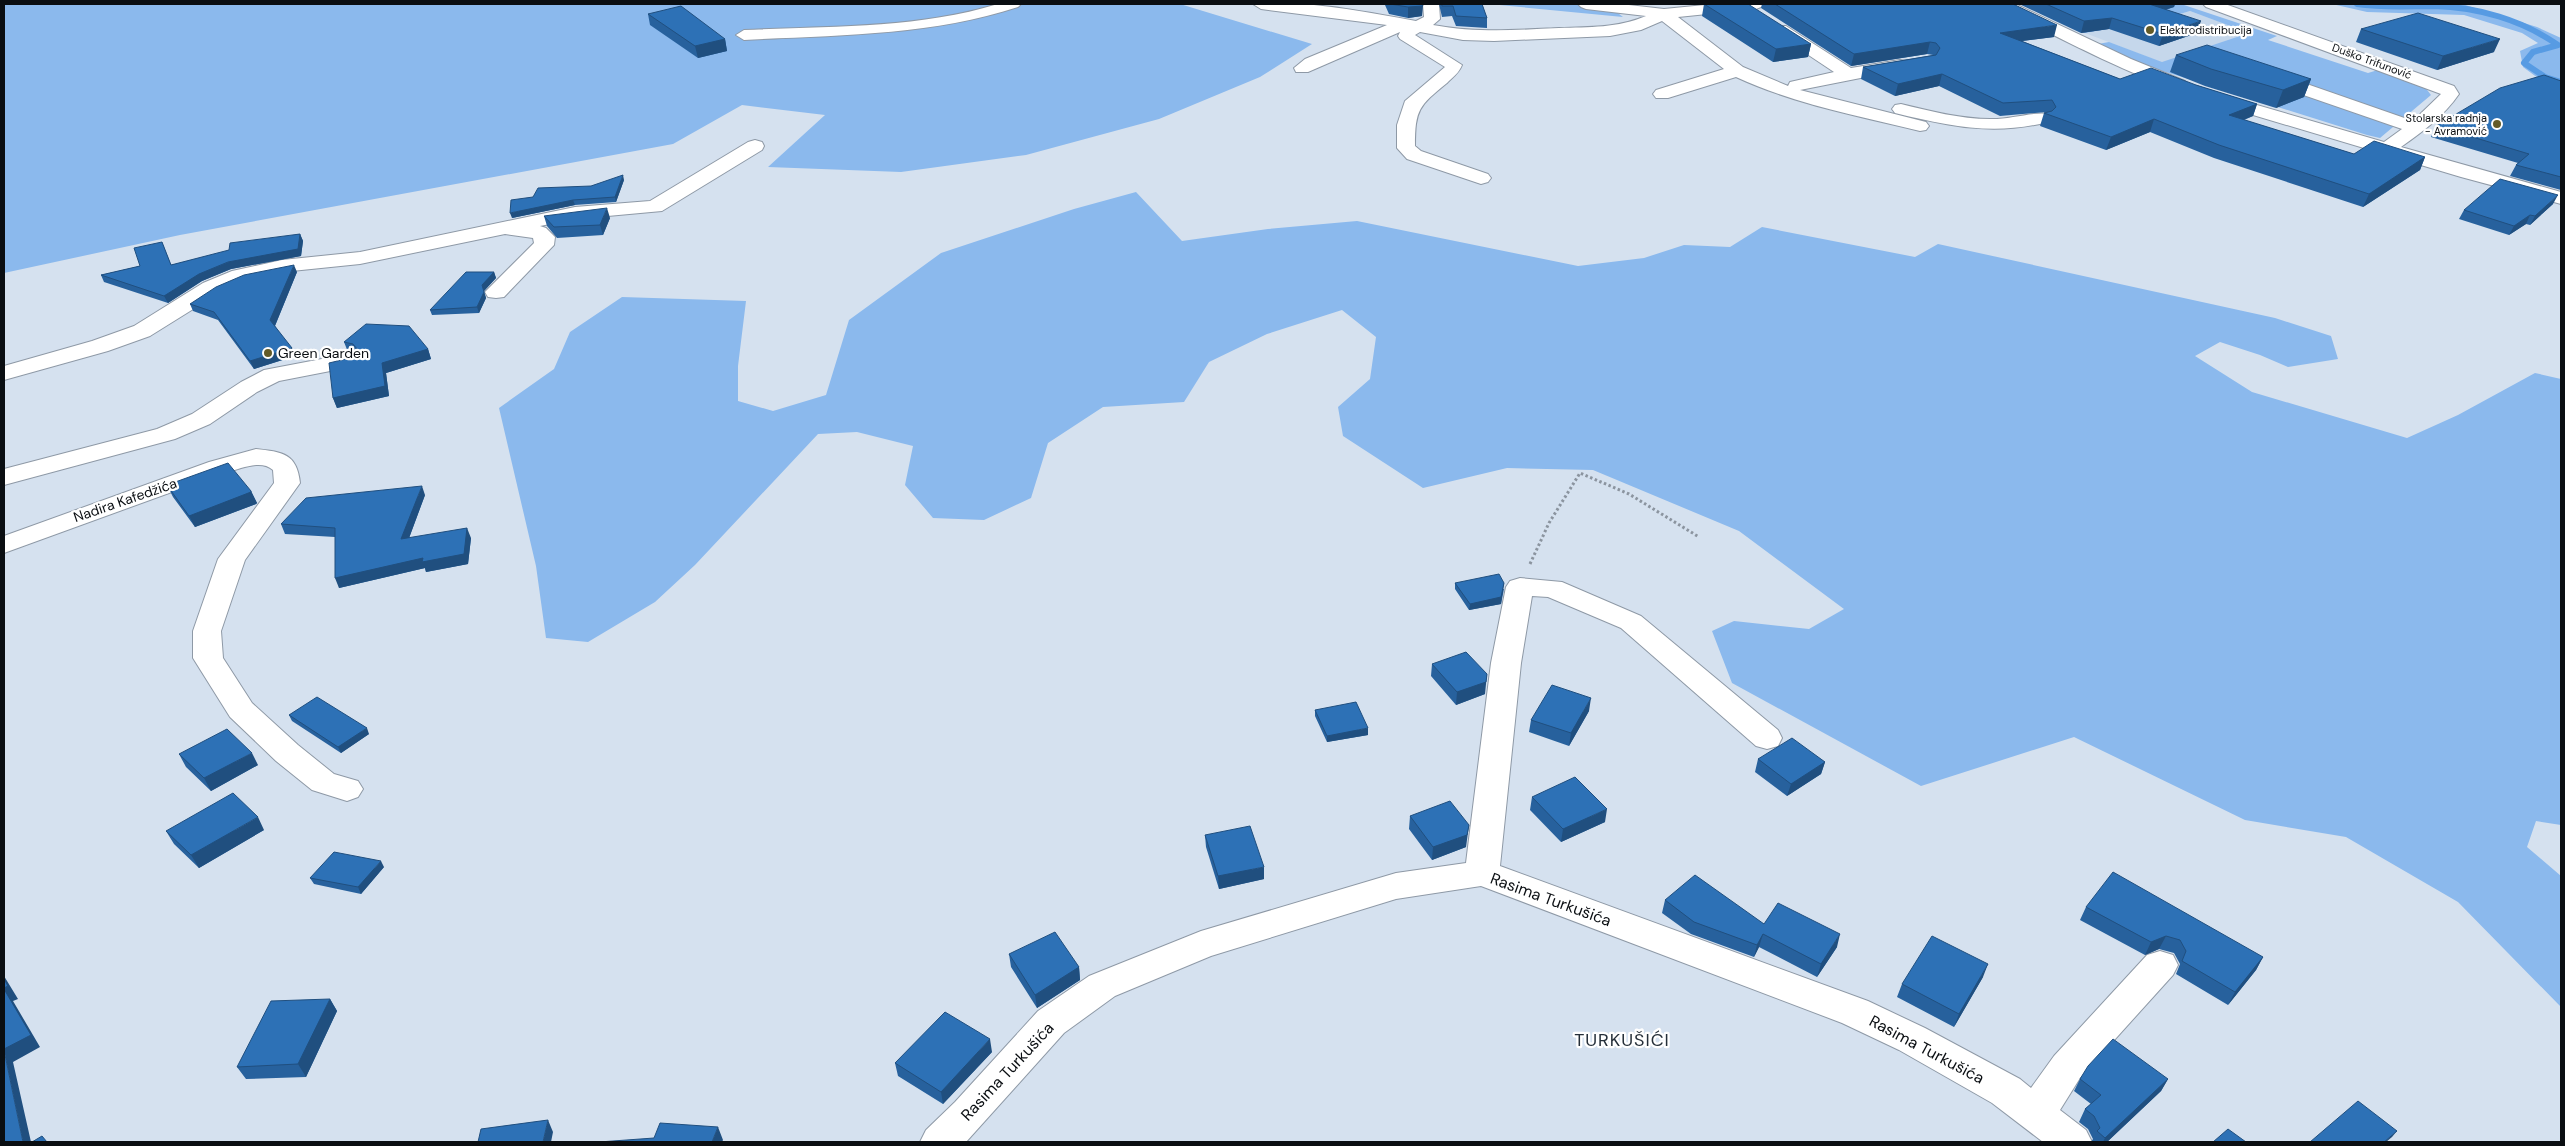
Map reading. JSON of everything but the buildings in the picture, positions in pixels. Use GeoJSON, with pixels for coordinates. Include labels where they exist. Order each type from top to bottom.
{"type":"FeatureCollection","features":[{"type":"Feature","properties":{"kind":"street"},"geometry":{"type":"LineString","coordinates":[[744,35],[933,22],[991,12],[1013,4]]}},
{"type":"Feature","properties":{"kind":"street"},"geometry":{"type":"LineString","coordinates":[[1261,4],[1357,9],[1418,26],[1463,35],[1486,36],[1600,32],[1635,27],[1664,14]]}},
{"type":"Feature","properties":{"kind":"street"},"geometry":{"type":"LineString","coordinates":[[1431,4],[1432,19],[1408,32],[1406,36],[1449,60],[1454,65],[1452,70],[1414,101],[1406,125],[1406,148],[1414,154],[1481,178]]}},
{"type":"Feature","properties":{"kind":"street"},"geometry":{"type":"LineString","coordinates":[[1586,4],[1664,14],[1757,12],[1848,74]]}},
{"type":"Feature","properties":{"kind":"street"},"geometry":{"type":"LineString","coordinates":[[2003,4],[2125,63],[2202,93],[2386,149],[2561,198]]}},
{"type":"Feature","properties":{"kind":"street","name":"Duško Trifunović"},"geometry":{"type":"LineString","coordinates":[[2211,4],[2448,90],[2450,94],[2447,98],[2415,128],[2386,149]]}},
{"type":"Feature","properties":{"kind":"street"},"geometry":{"type":"LineString","coordinates":[[1664,14],[1744,74],[1818,101],[1920,126]]}},
{"type":"Feature","properties":{"kind":"street"},"geometry":{"type":"LineString","coordinates":[[1302,68],[1397,27],[1418,26]]}},
{"type":"Feature","properties":{"kind":"street"},"geometry":{"type":"LineString","coordinates":[[1796,86],[1848,74],[1918,62]]}},
{"type":"Feature","properties":{"kind":"street"},"geometry":{"type":"LineString","coordinates":[[1662,94],[1744,74],[1969,124],[2013,126],[2042,118]]}},
{"type":"Feature","properties":{"kind":"street"},"geometry":{"type":"LineString","coordinates":[[2259,74],[2415,128]]}},
{"type":"Feature","properties":{"kind":"street"},"geometry":{"type":"LineString","coordinates":[[4,373],[100,346],[142,331],[211,288],[240,276],[282,266],[360,258],[575,213],[655,207],[755,146]]}},
{"type":"Feature","properties":{"kind":"street"},"geometry":{"type":"LineString","coordinates":[[490,230],[539,232],[545,238],[544,245],[496,292]]}},
{"type":"Feature","properties":{"kind":"street"},"geometry":{"type":"LineString","coordinates":[[4,476],[166,434],[201,419],[249,387],[272,375],[348,361]]}},
{"type":"Feature","properties":{"kind":"street","name":"Nadira Kafedžića"},"geometry":{"type":"LineString","coordinates":[[4,545],[218,468],[256,457],[276,459],[286,468],[287,483],[232,559],[207,631],[208,658],[240,710],[286,753],[323,782],[347,789]]}},
{"type":"Feature","properties":{"kind":"street"},"geometry":{"type":"LineString","coordinates":[[1482,873],[1506,663],[1520,587],[1552,588],[1630,622],[1767,738]]}},
{"type":"Feature","properties":{"kind":"street","name":"Rasima Turkušića"},"geometry":{"type":"LineString","coordinates":[[940,1142],[970,1114],[1051,1022],[1102,986],[1201,945],[1396,886],[1482,873],[1855,1012],[1912,1039],[2006,1091],[2072,1142]]}},
{"type":"Feature","properties":{"kind":"street"},"geometry":{"type":"LineString","coordinates":[[2035,1114],[2067,1067],[2160,965]]}},
{"type":"Feature","properties":{"kind":"path"},"geometry":{"type":"LineString","coordinates":[[1520,587],[1549,522],[1580,473],[1630,494],[1699,537]]}},
{"type":"Feature","properties":{"kind":"shaded area"},"geometry":{"type":"Polygon","coordinates":[[[4,4],[1180,4],[1312,44],[1260,77],[1159,119],[1026,155],[901,172],[768,167],[825,115],[742,105],[673,144],[180,235],[4,273],[4,4]]]}},
{"type":"Feature","properties":{"kind":"shaded area"},"geometry":{"type":"Polygon","coordinates":[[[1489,4],[1606,4],[1623,17],[1489,4]]]}},
{"type":"Feature","properties":{"kind":"shaded area"},"geometry":{"type":"Polygon","coordinates":[[[2024,4],[2181,4],[2277,36],[2268,40],[2368,73],[2378,70],[2424,86],[2431,95],[2380,138],[2150,67],[2098,44],[2109,42],[2162,62],[2249,33],[2190,11],[2163,19],[2085,33],[2024,4]]]}},
{"type":"Feature","properties":{"kind":"shaded area"},"geometry":{"type":"Polygon","coordinates":[[[2332,4],[2462,4],[2537,27],[2561,38],[2561,86],[2542,81],[2523,67],[2520,51],[2538,43],[2522,33],[2464,15],[2367,12],[2332,4]]]}},
{"type":"Feature","properties":{"kind":"shaded area"},"geometry":{"type":"Polygon","coordinates":[[[2190,11],[2250,33],[2205,48],[2380,138],[2150,67],[2161,62],[2085,33],[2163,19],[2190,11]]]}},
{"type":"Feature","properties":{"kind":"shaded area"},"geometry":{"type":"Polygon","coordinates":[[[1136,192],[1182,241],[1268,229],[1357,221],[1578,266],[1644,258],[1684,245],[1730,247],[1762,227],[1915,257],[1938,244],[2275,318],[2331,336],[2338,359],[2288,367],[2260,355],[2220,342],[2195,356],[2252,392],[2407,438],[2458,415],[2535,373],[2561,379],[2561,825],[2536,821],[2527,847],[2561,876],[2561,1007],[2458,902],[2346,837],[2245,820],[2074,737],[1921,786],[1732,683],[1712,631],[1734,621],[1809,629],[1844,609],[1739,531],[1593,470],[1507,468],[1423,488],[1343,436],[1338,407],[1370,379],[1376,337],[1342,310],[1267,334],[1209,362],[1184,402],[1103,407],[1048,443],[1031,498],[984,520],[933,518],[905,485],[913,446],[857,432],[818,434],[695,565],[655,602],[588,642],[546,638],[536,566],[499,408],[554,369],[570,332],[622,297],[746,301],[738,366],[738,401],[773,411],[826,395],[849,320],[941,253],[1074,209],[1136,192]]]}},
{"type":"Feature","properties":{"kind":"waterway"},"geometry":{"type":"LineString","coordinates":[[2357,4],[2450,7],[2483,12],[2515,22],[2530,28],[2558,45],[2533,52],[2524,63],[2545,77],[2561,82]]}},
{"type":"Feature","properties":{"kind":"place","name":"Elektrodistribucija"},"geometry":{"type":"Point","coordinates":[2150,30]}},
{"type":"Feature","properties":{"kind":"place","name":"Stolarska radnja - Avramović"},"geometry":{"type":"Point","coordinates":[2497,124]}},
{"type":"Feature","properties":{"kind":"place","name":"Green Garden"},"geometry":{"type":"Point","coordinates":[268,353]}},
{"type":"Feature","properties":{"kind":"district","name":"TURKUŠIĆI"},"geometry":{"type":"Point","coordinates":[1622,1040]}}]}
